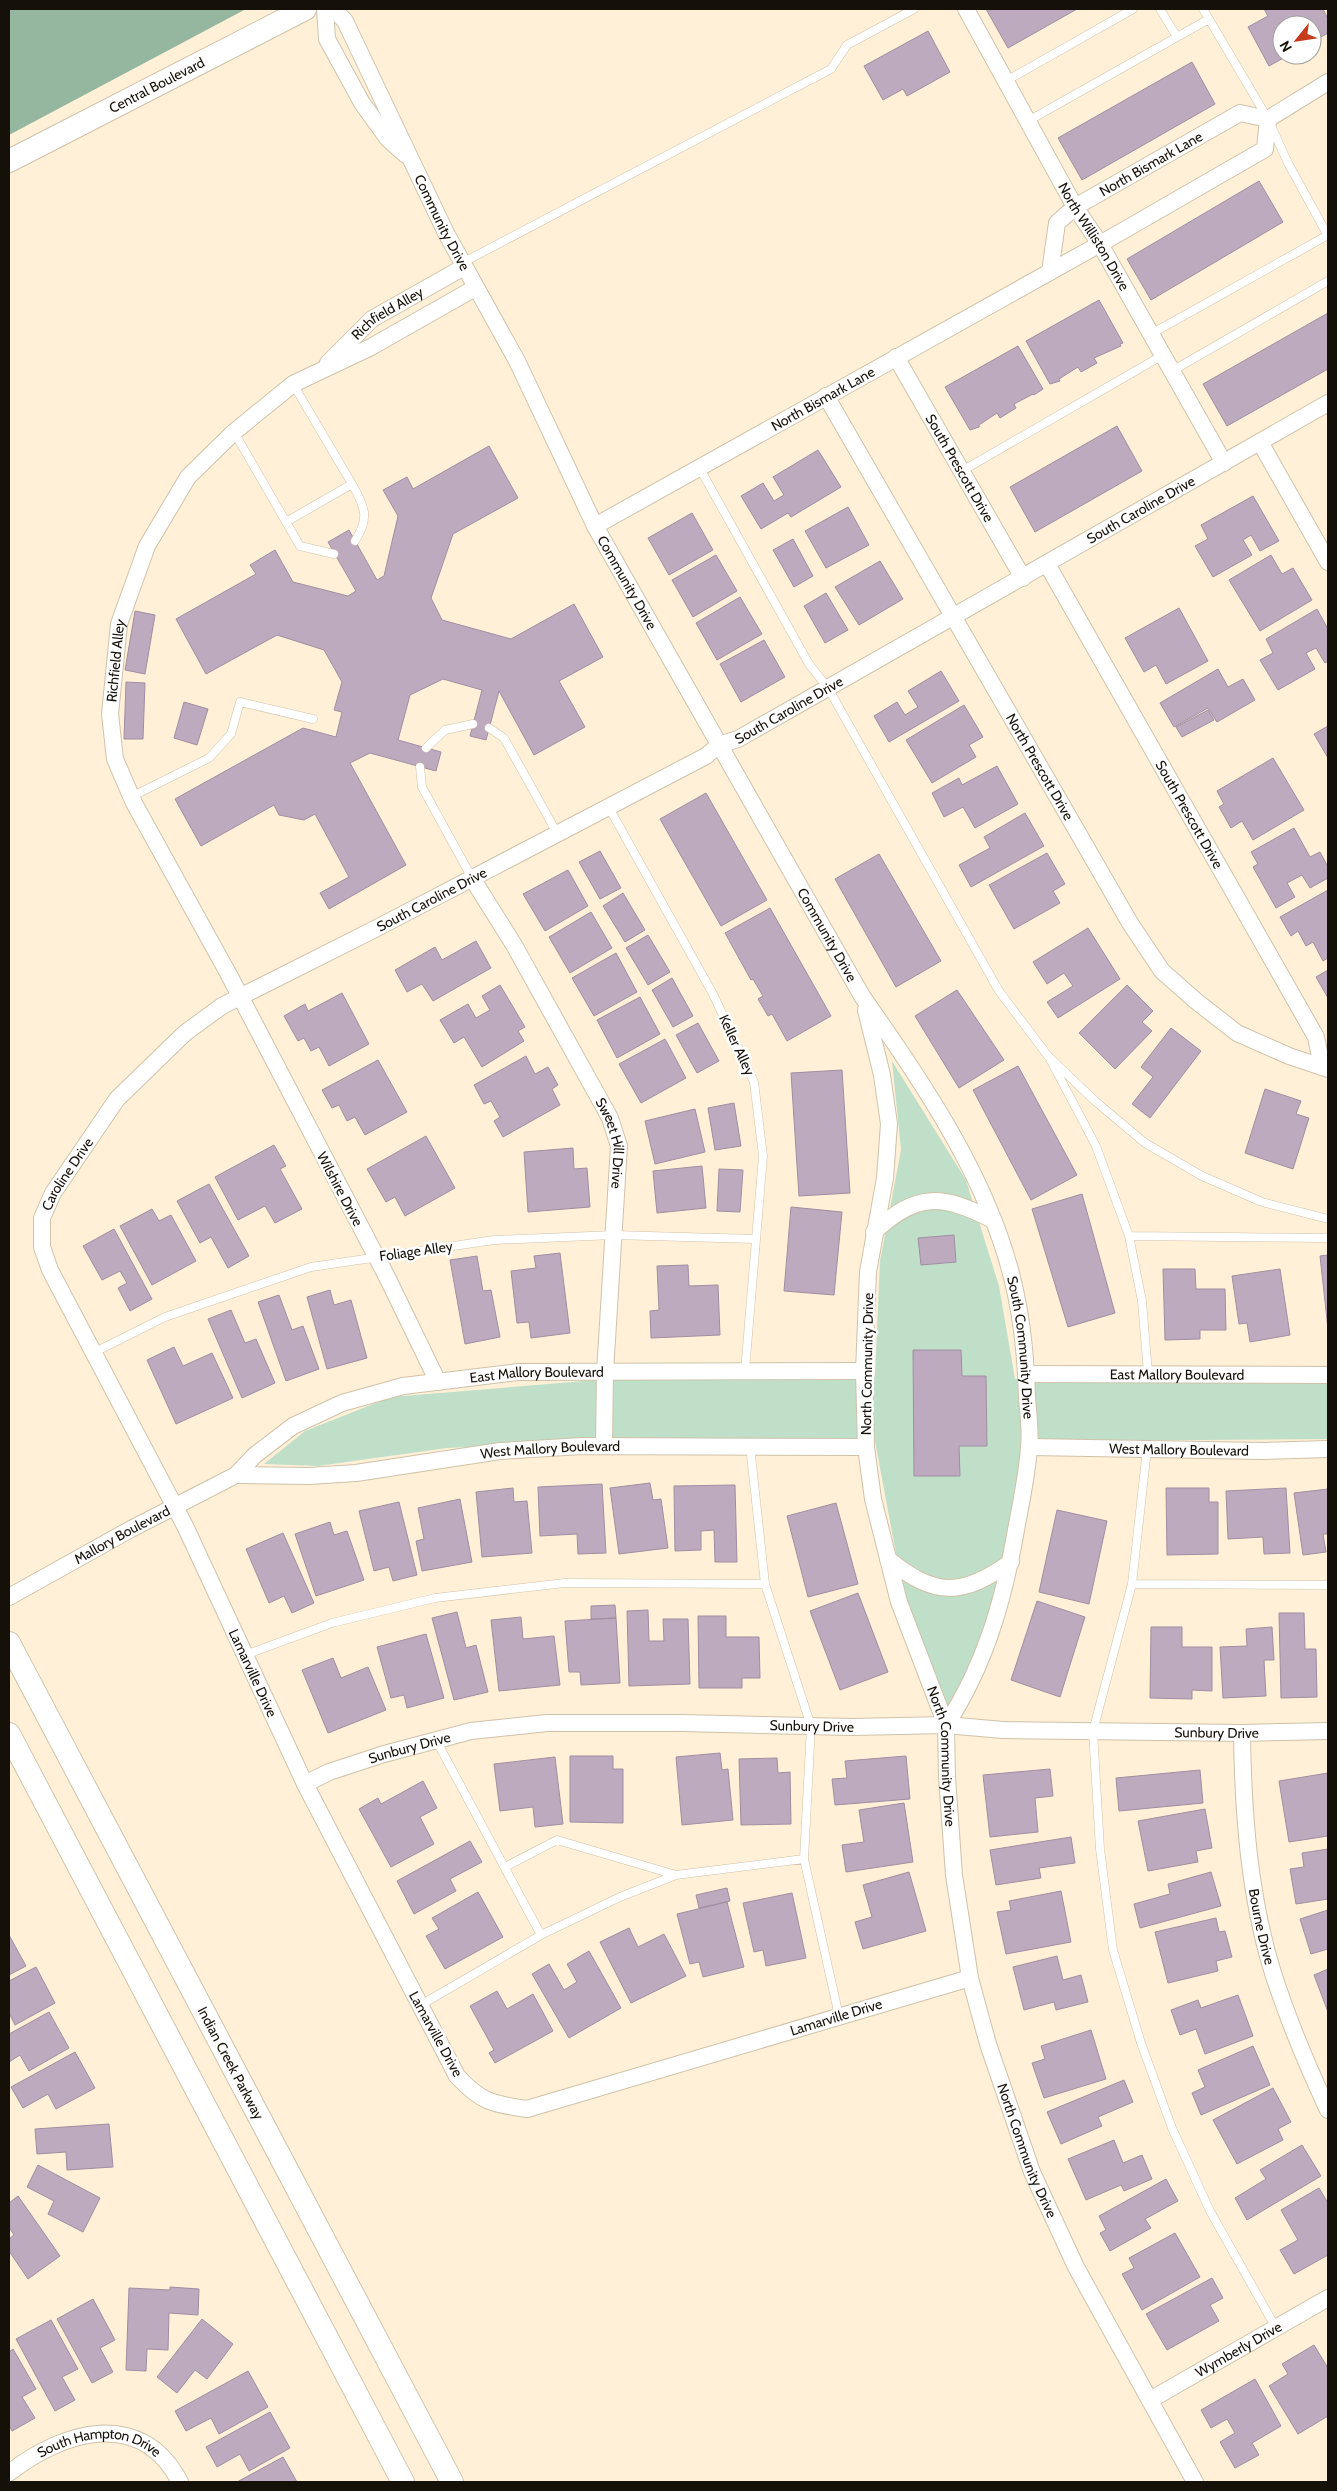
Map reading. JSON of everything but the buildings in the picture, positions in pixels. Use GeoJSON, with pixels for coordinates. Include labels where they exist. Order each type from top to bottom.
{"type":"FeatureCollection","features":[{"type":"Feature","properties":{"kind":"street","name":"Central Boulevard"},"geometry":{"type":"LineString","coordinates":[[9,161],[305,9]]}},
{"type":"Feature","properties":{"kind":"street","name":"Community Drive"},"geometry":{"type":"LineString","coordinates":[[325,9],[327,39],[362,103],[388,139],[412,160]]}},
{"type":"Feature","properties":{"kind":"street","name":"Community Drive"},"geometry":{"type":"LineString","coordinates":[[334,9],[345,21],[463,265],[517,361],[595,526],[862,996]]}},
{"type":"Feature","properties":{"kind":"street","name":"North Williston Drive"},"geometry":{"type":"LineString","coordinates":[[966,9],[1075,208],[1100,244],[1224,463]]}},
{"type":"Feature","properties":{"kind":"street"},"geometry":{"type":"LineString","coordinates":[[1268,119],[1328,82]]}},
{"type":"Feature","properties":{"kind":"street","name":"North Bismark Lane"},"geometry":{"type":"LineString","coordinates":[[595,526],[826,396],[1050,272],[1100,244],[1265,149],[1268,119],[1240,113],[1075,208],[1057,223],[1050,272]]}},
{"type":"Feature","properties":{"kind":"street","name":"Richfield Alley"},"geometry":{"type":"LineString","coordinates":[[319,372],[372,319],[463,265]]}},
{"type":"Feature","properties":{"kind":"street","name":"Richfield Alley"},"geometry":{"type":"LineString","coordinates":[[240,997],[131,796],[115,759],[110,714],[119,624],[147,546],[188,477],[234,432],[293,384],[371,347],[475,288]]}},
{"type":"Feature","properties":{"kind":"street","name":"South Prescott Drive"},"geometry":{"type":"LineString","coordinates":[[896,357],[1023,578]]}},
{"type":"Feature","properties":{"kind":"street","name":"North Prescott Drive"},"geometry":{"type":"LineString","coordinates":[[826,396],[1130,923],[1162,971],[1237,1033],[1289,1056],[1325,1068]]}},
{"type":"Feature","properties":{"kind":"street","name":"South Caroline Drive"},"geometry":{"type":"LineString","coordinates":[[240,997],[706,756],[719,745],[738,739],[1328,404]]}},
{"type":"Feature","properties":{"kind":"street"},"geometry":{"type":"LineString","coordinates":[[1260,442],[1328,562]]}},
{"type":"Feature","properties":{"kind":"street","name":"South Prescott Drive"},"geometry":{"type":"LineString","coordinates":[[1047,564],[1316,1037],[1325,1068]]}},
{"type":"Feature","properties":{"kind":"street","name":"Sweet Hill Drive"},"geometry":{"type":"LineString","coordinates":[[472,878],[514,945],[610,1118],[619,1146],[605,1372],[604,1446]]}},
{"type":"Feature","properties":{"kind":"street","name":"South Community Drive"},"geometry":{"type":"LineString","coordinates":[[862,996],[891,1038],[967,1160],[992,1220],[1016,1295],[1026,1374],[1030,1447],[1011,1562],[996,1620],[978,1668],[964,1698],[946,1725]]}},
{"type":"Feature","properties":{"kind":"street","name":"North Community Drive"},"geometry":{"type":"LineString","coordinates":[[862,996],[882,1075],[889,1124],[885,1178],[868,1272],[864,1371],[866,1447],[873,1499],[899,1602],[946,1725],[947,1777],[954,1875],[970,1978],[990,2052],[1032,2172],[1076,2267],[1195,2482]]}},
{"type":"Feature","properties":{"kind":"street","name":"Wilshire Drive"},"geometry":{"type":"LineString","coordinates":[[240,997],[376,1257],[438,1382]]}},
{"type":"Feature","properties":{"kind":"street","name":"Caroline Drive"},"geometry":{"type":"LineString","coordinates":[[174,1506],[50,1270],[42,1247],[42,1218],[53,1193],[117,1099],[185,1033],[222,1006],[240,997]]}},
{"type":"Feature","properties":{"kind":"street"},"geometry":{"type":"LineString","coordinates":[[874,1232],[888,1219],[924,1201],[944,1200],[965,1206],[992,1220]]}},
{"type":"Feature","properties":{"kind":"street","name":"East Mallory Boulevard"},"geometry":{"type":"LineString","coordinates":[[236,1475],[256,1454],[293,1426],[342,1403],[403,1386],[518,1372],[864,1371]]}},
{"type":"Feature","properties":{"kind":"street","name":"East Mallory Boulevard"},"geometry":{"type":"LineString","coordinates":[[1026,1374],[1328,1375]]}},
{"type":"Feature","properties":{"kind":"street","name":"West Mallory Boulevard"},"geometry":{"type":"LineString","coordinates":[[236,1475],[309,1476],[356,1473],[500,1451],[604,1446],[866,1447]]}},
{"type":"Feature","properties":{"kind":"street","name":"West Mallory Boulevard"},"geometry":{"type":"LineString","coordinates":[[1030,1447],[1264,1450],[1328,1448]]}},
{"type":"Feature","properties":{"kind":"street","name":"Mallory Boulevard"},"geometry":{"type":"LineString","coordinates":[[9,1597],[174,1506],[236,1475]]}},
{"type":"Feature","properties":{"kind":"street","name":"Lamarville Drive"},"geometry":{"type":"LineString","coordinates":[[174,1506],[305,1784],[457,2076],[474,2094],[500,2106],[527,2109],[970,1978]]}},
{"type":"Feature","properties":{"kind":"street"},"geometry":{"type":"LineString","coordinates":[[888,1559],[924,1584],[953,1589],[992,1576],[1011,1562]]}},
{"type":"Feature","properties":{"kind":"street","name":"Indian Creek Parkway"},"geometry":{"type":"LineString","coordinates":[[9,1643],[452,2482]]}},
{"type":"Feature","properties":{"kind":"street","name":"Sunbury Drive"},"geometry":{"type":"LineString","coordinates":[[305,1784],[329,1772],[384,1754],[471,1731],[547,1723],[682,1723],[811,1726],[946,1725],[1003,1730],[1093,1732],[1242,1733],[1328,1731]]}},
{"type":"Feature","properties":{"kind":"street","name":"Bourne Drive"},"geometry":{"type":"LineString","coordinates":[[1242,1733],[1242,1795],[1258,1908],[1273,1971],[1300,2048],[1328,2110]]}},
{"type":"Feature","properties":{"kind":"street"},"geometry":{"type":"LineString","coordinates":[[9,1734],[403,2482]]}},
{"type":"Feature","properties":{"kind":"street","name":"Wymberly Drive"},"geometry":{"type":"LineString","coordinates":[[1150,2400],[1328,2298]]}},
{"type":"Feature","properties":{"kind":"street","name":"South Hampton Drive"},"geometry":{"type":"LineString","coordinates":[[9,2473],[70,2438],[100,2432],[127,2436],[142,2442],[166,2461],[180,2482]]}},
{"type":"Feature","properties":{"kind":"lane"},"geometry":{"type":"LineString","coordinates":[[463,265],[831,69],[847,44],[914,9]]}},
{"type":"Feature","properties":{"kind":"lane"},"geometry":{"type":"LineString","coordinates":[[1006,81],[1133,9]]}},
{"type":"Feature","properties":{"kind":"lane"},"geometry":{"type":"LineString","coordinates":[[1160,9],[1177,37]]}},
{"type":"Feature","properties":{"kind":"lane"},"geometry":{"type":"LineString","coordinates":[[1151,334],[1328,235],[1288,163],[1268,119],[1203,9]]}},
{"type":"Feature","properties":{"kind":"lane"},"geometry":{"type":"LineString","coordinates":[[1028,121],[1209,19]]}},
{"type":"Feature","properties":{"kind":"lane"},"geometry":{"type":"LineString","coordinates":[[1172,371],[1328,281]]}},
{"type":"Feature","properties":{"kind":"lane"},"geometry":{"type":"LineString","coordinates":[[962,471],[1163,355]]}},
{"type":"Feature","properties":{"kind":"lane"},"geometry":{"type":"LineString","coordinates":[[293,384],[364,506],[363,528],[355,542]]}},
{"type":"Feature","properties":{"kind":"lane"},"geometry":{"type":"LineString","coordinates":[[234,432],[300,546],[334,554]]}},
{"type":"Feature","properties":{"kind":"lane"},"geometry":{"type":"LineString","coordinates":[[699,467],[809,664],[828,688],[999,991],[1048,1056],[1096,1146],[1129,1236],[1142,1301],[1148,1373]]}},
{"type":"Feature","properties":{"kind":"lane"},"geometry":{"type":"LineString","coordinates":[[286,522],[352,484]]}},
{"type":"Feature","properties":{"kind":"lane"},"geometry":{"type":"LineString","coordinates":[[131,796],[209,758],[232,734],[240,702],[313,719]]}},
{"type":"Feature","properties":{"kind":"lane"},"geometry":{"type":"LineString","coordinates":[[426,748],[445,730],[473,724]]}},
{"type":"Feature","properties":{"kind":"lane"},"geometry":{"type":"LineString","coordinates":[[489,728],[504,738],[557,833]]}},
{"type":"Feature","properties":{"kind":"lane"},"geometry":{"type":"LineString","coordinates":[[420,767],[422,787],[472,878]]}},
{"type":"Feature","properties":{"kind":"lane","name":"Keller Alley"},"geometry":{"type":"LineString","coordinates":[[608,806],[713,994],[754,1082],[763,1156],[744,1371]]}},
{"type":"Feature","properties":{"kind":"lane"},"geometry":{"type":"LineString","coordinates":[[1048,1056],[1095,1101],[1145,1143],[1202,1176],[1262,1202],[1328,1218]]}},
{"type":"Feature","properties":{"kind":"lane","name":"Foliage Alley"},"geometry":{"type":"LineString","coordinates":[[93,1353],[165,1317],[311,1266],[494,1240],[614,1235],[755,1239]]}},
{"type":"Feature","properties":{"kind":"lane"},"geometry":{"type":"LineString","coordinates":[[1129,1236],[1328,1238]]}},
{"type":"Feature","properties":{"kind":"lane"},"geometry":{"type":"LineString","coordinates":[[750,1446],[765,1584],[811,1726],[804,1859],[839,2016]]}},
{"type":"Feature","properties":{"kind":"lane"},"geometry":{"type":"LineString","coordinates":[[1147,1449],[1132,1584],[1093,1732],[1100,1849],[1113,1950],[1141,2043],[1172,2128],[1210,2211],[1276,2328]]}},
{"type":"Feature","properties":{"kind":"lane"},"geometry":{"type":"LineString","coordinates":[[245,1655],[332,1623],[435,1598],[565,1583],[765,1584]]}},
{"type":"Feature","properties":{"kind":"lane"},"geometry":{"type":"LineString","coordinates":[[1132,1584],[1328,1584]]}},
{"type":"Feature","properties":{"kind":"lane"},"geometry":{"type":"LineString","coordinates":[[436,1740],[541,1935]]}},
{"type":"Feature","properties":{"kind":"lane"},"geometry":{"type":"LineString","coordinates":[[505,1867],[557,1840],[676,1875]]}},
{"type":"Feature","properties":{"kind":"lane"},"geometry":{"type":"LineString","coordinates":[[419,2006],[541,1935],[620,1897],[676,1875],[804,1859]]}},
{"type":"Feature","properties":{"kind":"green space"},"geometry":{"type":"Polygon","coordinates":[[[9,9],[246,9],[9,135],[9,9]]]}},
{"type":"Feature","properties":{"kind":"green space"},"geometry":{"type":"Polygon","coordinates":[[[892,1061],[966,1180],[999,1286],[1015,1379],[1328,1380],[1328,1439],[1053,1441],[1034,1443],[986,1634],[947,1708],[904,1596],[875,1441],[630,1439],[447,1448],[318,1466],[264,1464],[305,1431],[391,1397],[620,1378],[875,1375],[880,1261],[901,1150],[892,1061]]]}}]}
